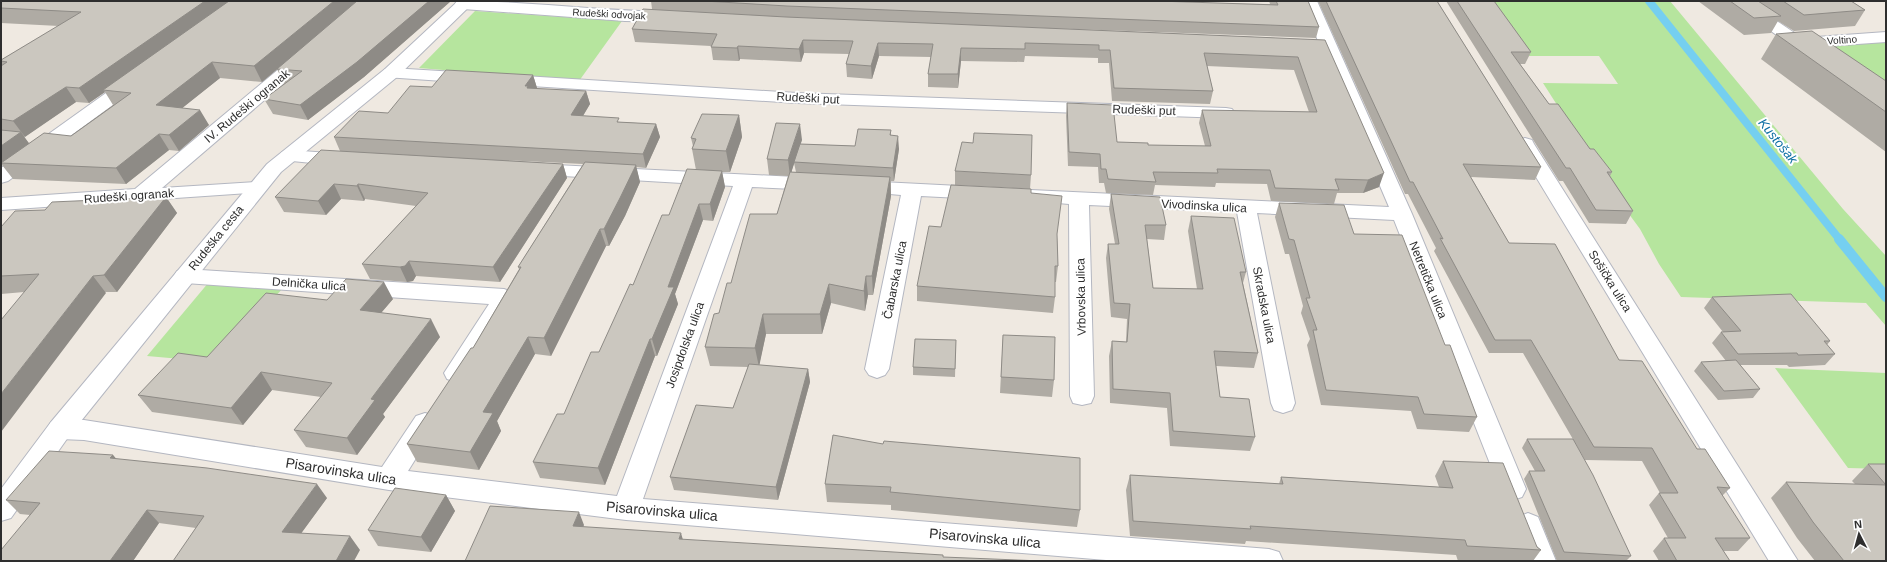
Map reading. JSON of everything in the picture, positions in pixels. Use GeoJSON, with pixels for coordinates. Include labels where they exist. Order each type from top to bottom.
{"type":"FeatureCollection","features":[{"type":"Feature","properties":{"kind":"street","name":"Netretička ulica"},"geometry":{"type":"LineString","coordinates":[[1309,1],[1322,45],[1402,214],[1542,561]]}},
{"type":"Feature","properties":{"kind":"street","name":"Voltino"},"geometry":{"type":"LineString","coordinates":[[1737,1],[1825,62]]}},
{"type":"Feature","properties":{"kind":"street","name":"Rudeški odvojak"},"geometry":{"type":"LineString","coordinates":[[465,3],[625,16],[682,18]]}},
{"type":"Feature","properties":{"kind":"street","name":"Rudeška cesta"},"geometry":{"type":"LineString","coordinates":[[1,510],[60,428],[274,168],[391,73],[465,3]]}},
{"type":"Feature","properties":{"kind":"street","name":"Voltino"},"geometry":{"type":"LineString","coordinates":[[1799,43],[1886,37]]}},
{"type":"Feature","properties":{"kind":"street","name":"IV. Rudeški ogranak"},"geometry":{"type":"LineString","coordinates":[[141,195],[318,45]]}},
{"type":"Feature","properties":{"kind":"street","name":"Rudeški put"},"geometry":{"type":"LineString","coordinates":[[391,73],[797,98],[1226,113]]}},
{"type":"Feature","properties":{"kind":"street"},"geometry":{"type":"LineString","coordinates":[[1,177],[144,74]]}},
{"type":"Feature","properties":{"kind":"street","name":"Sošička ulica"},"geometry":{"type":"LineString","coordinates":[[1516,129],[1784,561]]}},
{"type":"Feature","properties":{"kind":"street"},"geometry":{"type":"LineString","coordinates":[[288,156],[360,161]]}},
{"type":"Feature","properties":{"kind":"street","name":"Vivodinska ulica"},"geometry":{"type":"LineString","coordinates":[[518,169],[1246,208],[1402,214]]}},
{"type":"Feature","properties":{"kind":"street"},"geometry":{"type":"LineString","coordinates":[[570,192],[582,172]]}},
{"type":"Feature","properties":{"kind":"street","name":"Josipdolska ulica"},"geometry":{"type":"LineString","coordinates":[[626,509],[745,180]]}},
{"type":"Feature","properties":{"kind":"street","name":"Rudeški ogranak"},"geometry":{"type":"LineString","coordinates":[[1,204],[257,188]]}},
{"type":"Feature","properties":{"kind":"street","name":"Čabarska ulica"},"geometry":{"type":"LineString","coordinates":[[877,369],[912,190]]}},
{"type":"Feature","properties":{"kind":"street","name":"Vrbovska ulica"},"geometry":{"type":"LineString","coordinates":[[1079,199],[1082,396]]}},
{"type":"Feature","properties":{"kind":"street"},"geometry":{"type":"LineString","coordinates":[[20,222],[39,202]]}},
{"type":"Feature","properties":{"kind":"street","name":"Skradska ulica"},"geometry":{"type":"LineString","coordinates":[[1246,208],[1283,403]]}},
{"type":"Feature","properties":{"kind":"street","name":"Delnička ulica"},"geometry":{"type":"LineString","coordinates":[[185,276],[504,297]]}},
{"type":"Feature","properties":{"kind":"street"},"geometry":{"type":"LineString","coordinates":[[389,479],[517,277]]}},
{"type":"Feature","properties":{"kind":"street","name":"Pisarovinska ulica"},"geometry":{"type":"LineString","coordinates":[[60,428],[84,430],[389,479],[626,509],[1269,561]]}},
{"type":"Feature","properties":{"kind":"green space"},"geometry":{"type":"Polygon","coordinates":[[[1486,1],[1670,1],[1843,209],[1886,256],[1886,326],[1866,303],[1681,297],[1659,264],[1640,229],[1612,191],[1543,83],[1618,84],[1599,56],[1529,56],[1486,1]]]}},
{"type":"Feature","properties":{"kind":"green space"},"geometry":{"type":"Polygon","coordinates":[[[475,11],[622,21],[579,81],[419,68],[475,11]]]}},
{"type":"Feature","properties":{"kind":"green space"},"geometry":{"type":"Polygon","coordinates":[[[1886,42],[1886,95],[1827,50],[1836,46],[1886,42]]]}},
{"type":"Feature","properties":{"kind":"green space"},"geometry":{"type":"Polygon","coordinates":[[[209,282],[283,288],[215,362],[147,356],[209,282]]]}},
{"type":"Feature","properties":{"kind":"green space"},"geometry":{"type":"Polygon","coordinates":[[[1775,368],[1886,373],[1886,469],[1848,468],[1775,368]]]}},
{"type":"Feature","properties":{"kind":"building"},"geometry":{"type":"Polygon","coordinates":[[[1,1],[205,1],[79,88],[66,87],[13,121],[1,119],[1,66],[7,62],[1,60],[81,12],[1,8],[1,1]]]}},
{"type":"Feature","properties":{"kind":"building"},"geometry":{"type":"Polygon","coordinates":[[[229,1],[334,1],[254,66],[212,62],[156,105],[200,110],[169,135],[159,134],[116,168],[1,163],[44,133],[71,136],[131,93],[103,90],[229,1]]]}},
{"type":"Feature","properties":{"kind":"building"},"geometry":{"type":"Polygon","coordinates":[[[357,1],[429,1],[357,62],[300,105],[264,99],[302,71],[277,69],[357,1]]]}},
{"type":"Feature","properties":{"kind":"building"},"geometry":{"type":"Polygon","coordinates":[[[704,1],[1157,1],[1278,5],[1276,1],[1308,1],[1319,27],[787,6],[704,1]]]}},
{"type":"Feature","properties":{"kind":"building"},"geometry":{"type":"Polygon","coordinates":[[[1326,1],[1437,1],[1541,167],[1463,164],[1509,243],[1555,244],[1619,360],[1642,361],[1697,449],[1705,449],[1730,488],[1717,487],[1750,538],[1715,538],[1730,561],[1677,561],[1664,538],[1686,538],[1659,493],[1678,493],[1652,448],[1594,447],[1531,340],[1495,340],[1440,238],[1443,239],[1413,182],[1410,182],[1326,1]]]}},
{"type":"Feature","properties":{"kind":"building"},"geometry":{"type":"Polygon","coordinates":[[[1457,1],[1494,1],[1531,52],[1511,52],[1549,104],[1558,104],[1590,149],[1594,149],[1612,172],[1607,172],[1633,211],[1596,210],[1570,168],[1566,168],[1457,1]]]}},
{"type":"Feature","properties":{"kind":"building"},"geometry":{"type":"Polygon","coordinates":[[[1730,1],[1758,1],[1781,16],[1754,18],[1730,1]]]}},
{"type":"Feature","properties":{"kind":"building"},"geometry":{"type":"Polygon","coordinates":[[[1783,1],[1851,1],[1865,10],[1804,15],[1783,1]]]}},
{"type":"Feature","properties":{"kind":"building"},"geometry":{"type":"Polygon","coordinates":[[[643,9],[786,17],[1325,40],[1384,173],[1368,180],[1335,179],[1339,190],[1275,188],[1270,170],[1217,169],[1218,173],[1153,172],[1156,182],[1108,179],[1106,169],[1101,169],[1100,154],[1069,152],[1067,103],[1113,105],[1117,142],[1148,143],[1148,145],[1211,146],[1202,110],[1317,112],[1298,57],[1204,53],[1213,91],[1114,88],[1110,50],[1099,50],[1099,45],[1025,43],[1025,49],[961,48],[958,74],[928,74],[933,44],[878,43],[871,66],[846,64],[853,41],[803,40],[799,49],[738,46],[737,48],[711,47],[717,34],[632,29],[643,9]]]}},
{"type":"Feature","properties":{"kind":"building"},"geometry":{"type":"Polygon","coordinates":[[[1812,31],[1886,81],[1886,112],[1776,34],[1812,31]]]}},
{"type":"Feature","properties":{"kind":"building"},"geometry":{"type":"Polygon","coordinates":[[[446,70],[533,75],[525,86],[528,86],[527,88],[586,91],[571,115],[619,118],[617,122],[656,124],[643,154],[334,137],[359,111],[388,113],[410,86],[432,87],[446,70]]]}},
{"type":"Feature","properties":{"kind":"building"},"geometry":{"type":"Polygon","coordinates":[[[702,114],[739,115],[726,151],[692,149],[696,139],[691,138],[702,114]]]}},
{"type":"Feature","properties":{"kind":"building"},"geometry":{"type":"Polygon","coordinates":[[[776,123],[800,124],[788,160],[767,159],[776,123]]]}},
{"type":"Feature","properties":{"kind":"building"},"geometry":{"type":"Polygon","coordinates":[[[858,129],[891,130],[890,135],[898,136],[893,168],[794,162],[800,144],[855,146],[858,129]]]}},
{"type":"Feature","properties":{"kind":"building"},"geometry":{"type":"Polygon","coordinates":[[[1,130],[21,132],[1,146],[1,130]]]}},
{"type":"Feature","properties":{"kind":"building"},"geometry":{"type":"Polygon","coordinates":[[[974,133],[1032,135],[1031,175],[955,171],[962,142],[973,143],[974,133]]]}},
{"type":"Feature","properties":{"kind":"building"},"geometry":{"type":"Polygon","coordinates":[[[321,150],[563,164],[493,267],[409,261],[405,266],[400,267],[362,264],[428,193],[358,184],[357,186],[334,184],[318,201],[275,197],[321,150]]]}},
{"type":"Feature","properties":{"kind":"building"},"geometry":{"type":"Polygon","coordinates":[[[585,162],[636,165],[604,229],[600,229],[544,338],[528,337],[483,412],[493,413],[470,452],[407,444],[471,348],[473,348],[521,267],[518,267],[585,162]]]}},
{"type":"Feature","properties":{"kind":"building"},"geometry":{"type":"Polygon","coordinates":[[[687,169],[722,171],[710,204],[699,204],[668,287],[674,287],[652,339],[650,339],[598,468],[533,462],[557,414],[564,414],[591,352],[599,352],[630,284],[633,285],[662,215],[669,215],[687,169]]]}},
{"type":"Feature","properties":{"kind":"building"},"geometry":{"type":"Polygon","coordinates":[[[790,172],[890,177],[872,276],[866,276],[864,291],[829,284],[820,314],[763,314],[755,348],[705,347],[714,314],[719,313],[727,283],[731,283],[750,214],[777,214],[790,172]]]}},
{"type":"Feature","properties":{"kind":"building"},"geometry":{"type":"Polygon","coordinates":[[[951,185],[1031,189],[1031,193],[1062,196],[1057,234],[1058,266],[1055,266],[1055,297],[917,286],[929,226],[941,227],[951,185]]]}},
{"type":"Feature","properties":{"kind":"building"},"geometry":{"type":"Polygon","coordinates":[[[1111,194],[1160,197],[1166,225],[1145,225],[1153,288],[1203,289],[1191,216],[1234,218],[1246,272],[1240,272],[1258,353],[1214,351],[1220,397],[1249,399],[1255,437],[1173,431],[1170,393],[1113,389],[1112,341],[1127,342],[1130,304],[1114,303],[1108,244],[1119,244],[1111,194]]]}},
{"type":"Feature","properties":{"kind":"building"},"geometry":{"type":"Polygon","coordinates":[[[166,197],[104,275],[93,276],[1,394],[1,320],[39,274],[1,276],[1,227],[15,211],[45,210],[52,202],[166,197]]]}},
{"type":"Feature","properties":{"kind":"building"},"geometry":{"type":"Polygon","coordinates":[[[1279,203],[1344,205],[1354,234],[1402,235],[1445,345],[1450,345],[1477,417],[1424,414],[1418,397],[1326,390],[1313,330],[1317,330],[1306,298],[1310,298],[1294,240],[1289,239],[1279,203]]]}},
{"type":"Feature","properties":{"kind":"building"},"geometry":{"type":"Polygon","coordinates":[[[346,279],[384,282],[360,310],[431,319],[371,399],[375,400],[347,438],[294,430],[332,383],[261,372],[231,408],[138,395],[178,353],[207,357],[266,293],[327,300],[346,279]]]}},
{"type":"Feature","properties":{"kind":"building"},"geometry":{"type":"Polygon","coordinates":[[[1791,294],[1830,341],[1824,341],[1835,354],[1738,354],[1721,332],[1741,331],[1712,297],[1791,294]]]}},
{"type":"Feature","properties":{"kind":"building"},"geometry":{"type":"Polygon","coordinates":[[[1003,335],[1055,337],[1054,380],[1001,377],[1003,335]]]}},
{"type":"Feature","properties":{"kind":"building"},"geometry":{"type":"Polygon","coordinates":[[[915,339],[956,340],[955,369],[913,367],[915,339]]]}},
{"type":"Feature","properties":{"kind":"building"},"geometry":{"type":"Polygon","coordinates":[[[1736,360],[1760,389],[1724,391],[1701,362],[1736,360]]]}},
{"type":"Feature","properties":{"kind":"building"},"geometry":{"type":"Polygon","coordinates":[[[749,364],[808,369],[776,487],[670,477],[696,405],[733,408],[749,364]]]}},
{"type":"Feature","properties":{"kind":"building"},"geometry":{"type":"Polygon","coordinates":[[[833,435],[883,444],[884,441],[1080,458],[1080,510],[890,492],[891,487],[825,484],[833,435]]]}},
{"type":"Feature","properties":{"kind":"building"},"geometry":{"type":"Polygon","coordinates":[[[1527,439],[1573,439],[1593,475],[1631,556],[1564,552],[1529,471],[1545,471],[1527,439]]]}},
{"type":"Feature","properties":{"kind":"building"},"geometry":{"type":"Polygon","coordinates":[[[49,451],[113,455],[110,458],[207,468],[317,484],[282,532],[350,536],[336,561],[173,561],[204,516],[147,510],[110,561],[1,561],[1,550],[40,503],[6,500],[49,451]]]}},
{"type":"Feature","properties":{"kind":"building"},"geometry":{"type":"Polygon","coordinates":[[[1443,461],[1503,463],[1537,547],[1541,550],[1467,546],[1465,540],[1250,526],[1251,529],[1133,521],[1130,475],[1283,484],[1281,477],[1453,488],[1443,461]]]}},
{"type":"Feature","properties":{"kind":"building"},"geometry":{"type":"Polygon","coordinates":[[[1868,464],[1886,464],[1886,485],[1868,464]]]}},
{"type":"Feature","properties":{"kind":"building"},"geometry":{"type":"Polygon","coordinates":[[[1786,482],[1886,485],[1886,561],[1844,561],[1813,522],[1786,482]]]}},
{"type":"Feature","properties":{"kind":"building"},"geometry":{"type":"Polygon","coordinates":[[[395,488],[446,495],[421,537],[368,530],[395,488]]]}},
{"type":"Feature","properties":{"kind":"building"},"geometry":{"type":"Polygon","coordinates":[[[490,506],[579,512],[573,526],[681,533],[679,539],[943,555],[943,557],[1042,561],[465,561],[490,506]]]}},
{"type":"Feature","properties":{"kind":"waterway","name":"Kustošak"},"geometry":{"type":"LineString","coordinates":[[1649,1],[1840,240]]}},
{"type":"Feature","properties":{"kind":"waterway","name":"Kustošak"},"geometry":{"type":"LineString","coordinates":[[1839,239],[1886,297]]}}]}
